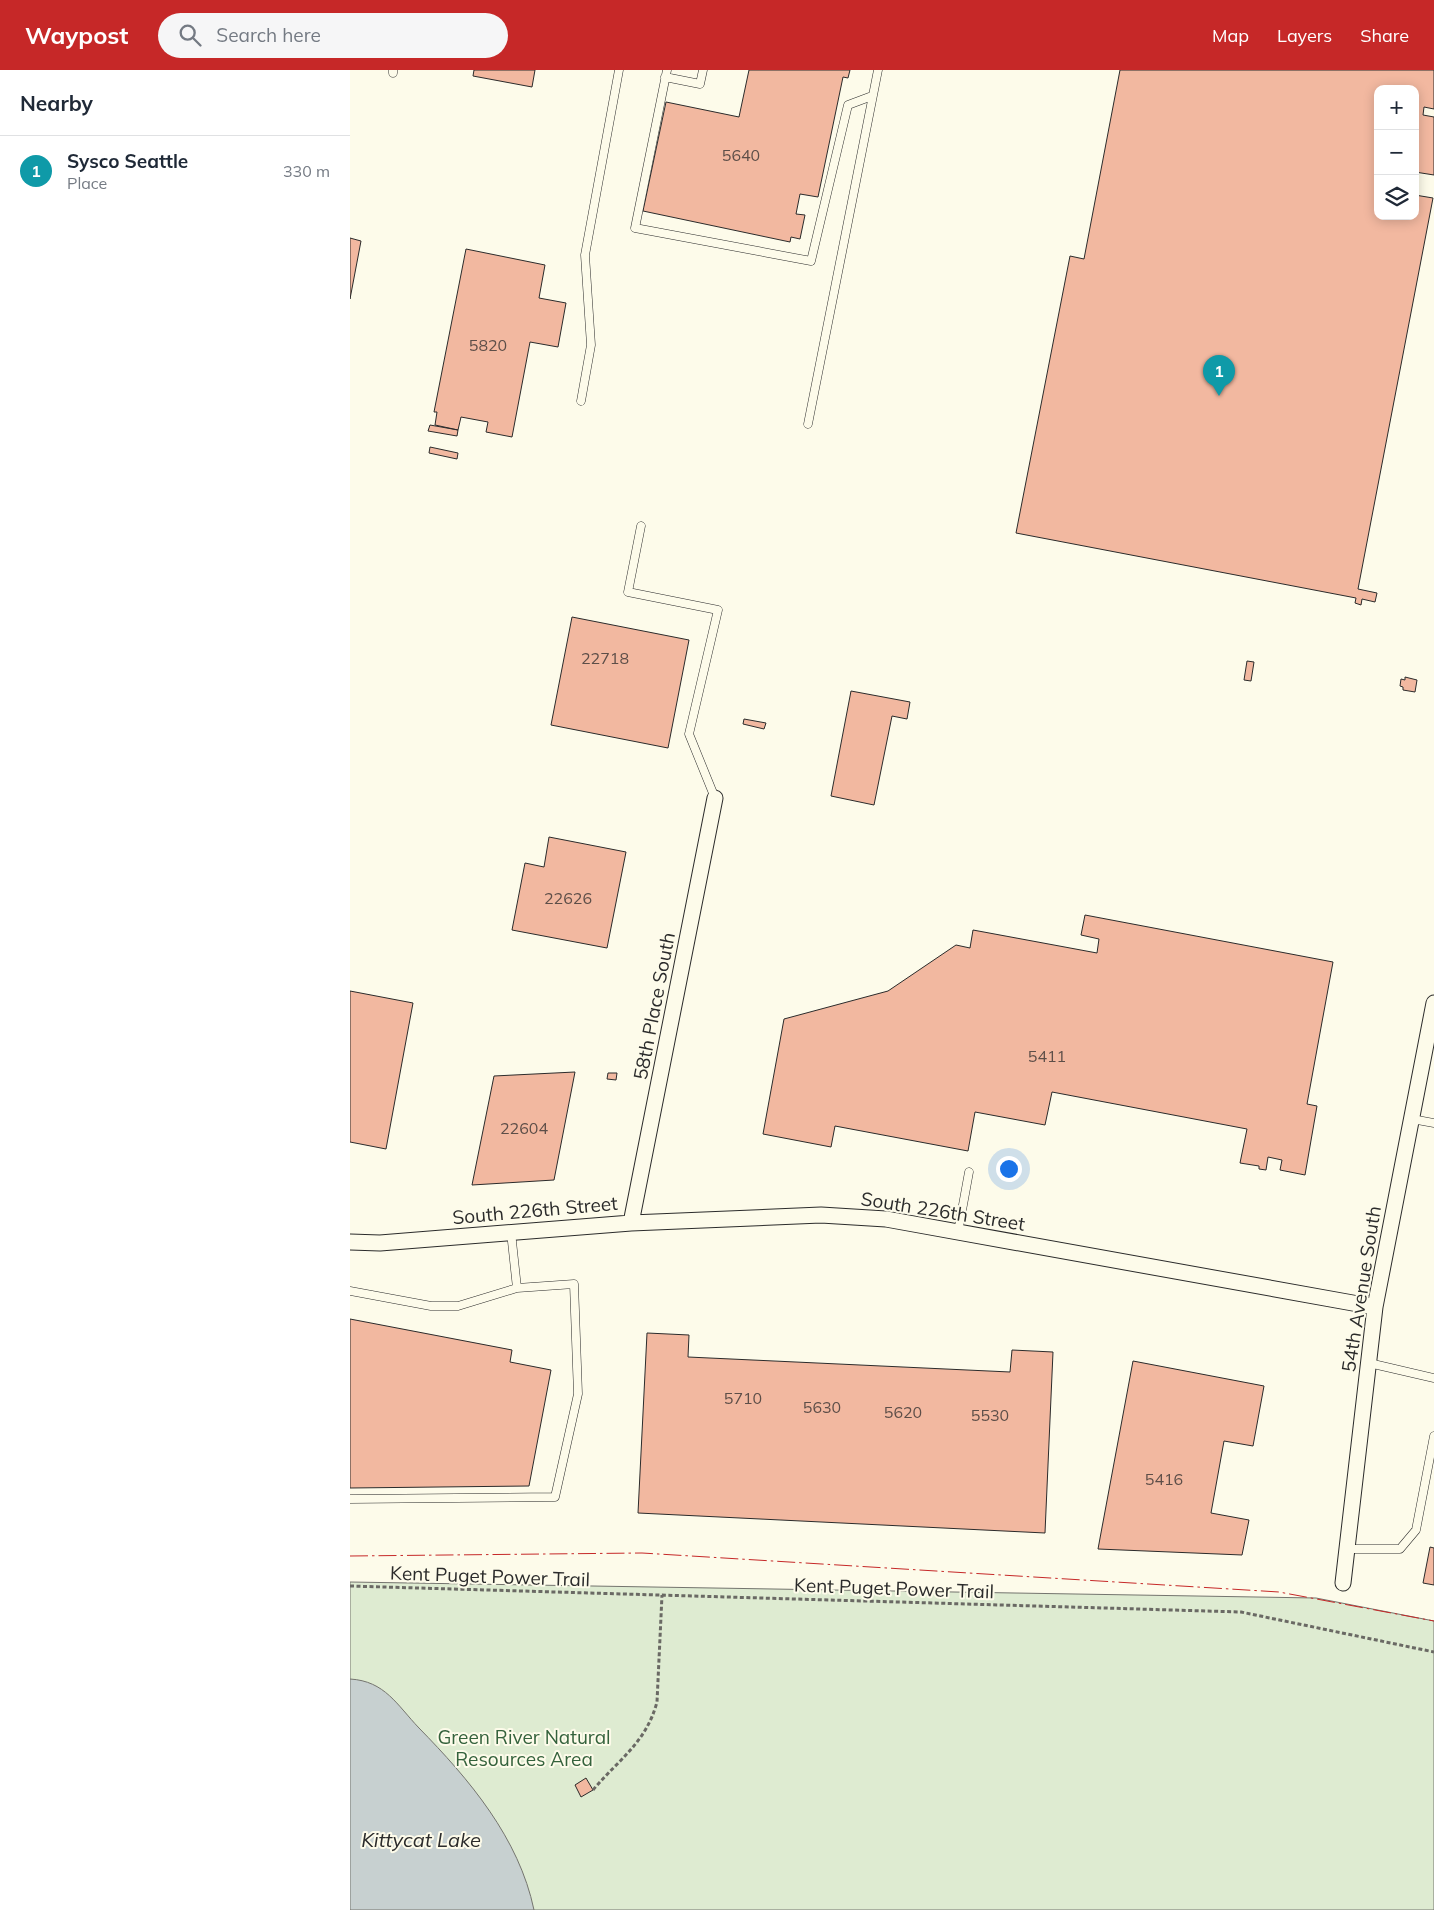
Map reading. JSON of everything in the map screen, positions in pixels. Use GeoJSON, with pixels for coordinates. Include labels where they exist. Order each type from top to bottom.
{"type":"FeatureCollection","features":[{"type":"Feature","properties":{"kind":"street","name":"58th Place South"},"geometry":{"type":"LineString","coordinates":[[631,1223],[715,798]]}},
{"type":"Feature","properties":{"kind":"street","name":"54th Avenue South"},"geometry":{"type":"LineString","coordinates":[[1344,1583],[1375,1308],[1434,1003]]}},
{"type":"Feature","properties":{"kind":"street","name":"South 226th Street"},"geometry":{"type":"LineString","coordinates":[[350,1242],[380,1243],[631,1223],[821,1215],[886,1218],[1375,1308]]}},
{"type":"Feature","properties":{"kind":"lane"},"geometry":{"type":"LineString","coordinates":[[581,401],[591,345],[585,255],[619,70]]}},
{"type":"Feature","properties":{"kind":"lane"},"geometry":{"type":"LineString","coordinates":[[703,70],[700,84],[666,74],[635,228],[811,261],[848,105],[872,96]]}},
{"type":"Feature","properties":{"kind":"lane"},"geometry":{"type":"LineString","coordinates":[[808,424],[878,70]]}},
{"type":"Feature","properties":{"kind":"lane"},"geometry":{"type":"LineString","coordinates":[[641,526],[628,592],[718,610],[690,734],[715,798]]}},
{"type":"Feature","properties":{"kind":"lane"},"geometry":{"type":"LineString","coordinates":[[1412,1119],[1434,1123]]}},
{"type":"Feature","properties":{"kind":"lane"},"geometry":{"type":"LineString","coordinates":[[958,1232],[969,1172]]}},
{"type":"Feature","properties":{"kind":"lane"},"geometry":{"type":"LineString","coordinates":[[511,1232],[517,1288]]}},
{"type":"Feature","properties":{"kind":"lane"},"geometry":{"type":"LineString","coordinates":[[350,1291],[430,1306],[458,1306],[517,1288],[574,1284],[578,1394],[555,1497],[350,1499]]}},
{"type":"Feature","properties":{"kind":"lane"},"geometry":{"type":"LineString","coordinates":[[1369,1363],[1434,1378]]}},
{"type":"Feature","properties":{"kind":"lane"},"geometry":{"type":"LineString","coordinates":[[1347,1550],[1400,1549],[1416,1530],[1434,1436]]}},
{"type":"Feature","properties":{"kind":"path","name":"Kent Puget Power Trail"},"geometry":{"type":"LineString","coordinates":[[350,1586],[1240,1612],[1434,1652]]}},
{"type":"Feature","properties":{"kind":"path"},"geometry":{"type":"LineString","coordinates":[[593,1790],[642,1737],[653,1718],[657,1702],[662,1595]]}},
{"type":"Feature","properties":{"kind":"green space","name":"Green River Natural Resources Area"},"geometry":{"type":"Polygon","coordinates":[[[350,1582],[1316,1598],[1434,1621],[1434,1910],[350,1910],[350,1582]]]}},
{"type":"Feature","properties":{"kind":"water","name":"Kittycat Lake"},"geometry":{"type":"Polygon","coordinates":[[[350,1679],[372,1684],[397,1703],[473,1789],[490,1811],[517,1858],[534,1910],[350,1910],[350,1679]]]}},
{"type":"Feature","properties":{"kind":"building"},"geometry":{"type":"Polygon","coordinates":[[[474,70],[535,70],[532,87],[473,76],[474,70]]]}},
{"type":"Feature","properties":{"kind":"building"},"geometry":{"type":"Polygon","coordinates":[[[749,70],[850,70],[848,78],[843,77],[818,197],[800,194],[796,214],[805,215],[800,239],[791,237],[790,242],[643,211],[666,102],[739,117],[749,70]]]}},
{"type":"Feature","properties":{"kind":"building"},"geometry":{"type":"Polygon","coordinates":[[[1120,70],[1434,70],[1434,109],[1424,107],[1423,115],[1434,117],[1434,175],[1419,173],[1419,85],[1374,85],[1374,220],[1419,220],[1419,196],[1433,198],[1358,589],[1377,593],[1375,602],[1362,599],[1361,605],[1355,603],[1356,598],[1016,533],[1070,256],[1084,259],[1120,70]]]}},
{"type":"Feature","properties":{"kind":"building"},"geometry":{"type":"Polygon","coordinates":[[[350,238],[361,241],[350,299],[350,238]]]}},
{"type":"Feature","properties":{"kind":"building"},"geometry":{"type":"Polygon","coordinates":[[[466,249],[545,265],[539,298],[566,303],[558,347],[530,342],[512,437],[486,432],[488,422],[461,417],[458,430],[435,425],[437,412],[434,412],[466,249]]]}},
{"type":"Feature","properties":{"kind":"building"},"geometry":{"type":"Polygon","coordinates":[[[430,425],[458,430],[457,436],[428,431],[430,425]]]}},
{"type":"Feature","properties":{"kind":"building"},"geometry":{"type":"Polygon","coordinates":[[[430,447],[458,453],[457,459],[429,453],[430,447]]]}},
{"type":"Feature","properties":{"kind":"building"},"geometry":{"type":"Polygon","coordinates":[[[572,617],[689,640],[668,748],[551,725],[572,617]]]}},
{"type":"Feature","properties":{"kind":"building"},"geometry":{"type":"Polygon","coordinates":[[[1247,661],[1254,662],[1251,681],[1244,680],[1247,661]]]}},
{"type":"Feature","properties":{"kind":"building"},"geometry":{"type":"Polygon","coordinates":[[[1405,677],[1417,680],[1415,692],[1403,690],[1403,687],[1400,686],[1401,679],[1405,680],[1405,677]]]}},
{"type":"Feature","properties":{"kind":"building"},"geometry":{"type":"Polygon","coordinates":[[[851,691],[910,702],[907,719],[892,716],[874,805],[831,796],[851,691]]]}},
{"type":"Feature","properties":{"kind":"building"},"geometry":{"type":"Polygon","coordinates":[[[744,719],[766,723],[764,729],[743,724],[744,719]]]}},
{"type":"Feature","properties":{"kind":"building"},"geometry":{"type":"Polygon","coordinates":[[[549,837],[626,852],[607,948],[512,930],[525,863],[544,867],[549,837]]]}},
{"type":"Feature","properties":{"kind":"building"},"geometry":{"type":"Polygon","coordinates":[[[1085,915],[1333,962],[1307,1104],[1317,1106],[1305,1175],[1280,1170],[1282,1160],[1268,1157],[1266,1170],[1259,1169],[1259,1166],[1240,1163],[1247,1129],[1052,1092],[1045,1125],[975,1112],[968,1151],[835,1126],[831,1147],[763,1134],[784,1019],[888,991],[956,945],[970,948],[973,930],[1097,953],[1099,939],[1081,935],[1085,915]]]}},
{"type":"Feature","properties":{"kind":"building"},"geometry":{"type":"Polygon","coordinates":[[[350,991],[413,1003],[386,1149],[350,1142],[350,991]]]}},
{"type":"Feature","properties":{"kind":"building"},"geometry":{"type":"Polygon","coordinates":[[[575,1072],[554,1180],[472,1185],[494,1076],[575,1072]]]}},
{"type":"Feature","properties":{"kind":"building"},"geometry":{"type":"Polygon","coordinates":[[[608,1073],[617,1073],[616,1080],[607,1079],[608,1073]]]}},
{"type":"Feature","properties":{"kind":"building"},"geometry":{"type":"Polygon","coordinates":[[[350,1319],[512,1350],[510,1362],[551,1370],[529,1486],[350,1488],[350,1319]]]}},
{"type":"Feature","properties":{"kind":"building"},"geometry":{"type":"Polygon","coordinates":[[[647,1333],[689,1335],[688,1357],[1010,1372],[1012,1350],[1053,1352],[1045,1533],[638,1513],[647,1333]]]}},
{"type":"Feature","properties":{"kind":"building"},"geometry":{"type":"Polygon","coordinates":[[[1133,1361],[1264,1386],[1253,1446],[1224,1441],[1211,1513],[1249,1520],[1242,1555],[1098,1549],[1133,1361]]]}},
{"type":"Feature","properties":{"kind":"building"},"geometry":{"type":"Polygon","coordinates":[[[1430,1547],[1434,1548],[1434,1585],[1423,1583],[1430,1547]]]}},
{"type":"Feature","properties":{"kind":"building"},"geometry":{"type":"Polygon","coordinates":[[[586,1778],[593,1790],[581,1797],[575,1785],[586,1778]]]}},
{"type":"Feature","properties":{"kind":"power"},"geometry":{"type":"LineString","coordinates":[[350,1556],[642,1553],[1279,1592],[1434,1621]]}},
{"type":"Feature","properties":{"kind":"place","name":"Sysco Seattle"},"geometry":{"type":"Point","coordinates":[1219,396]}}]}
